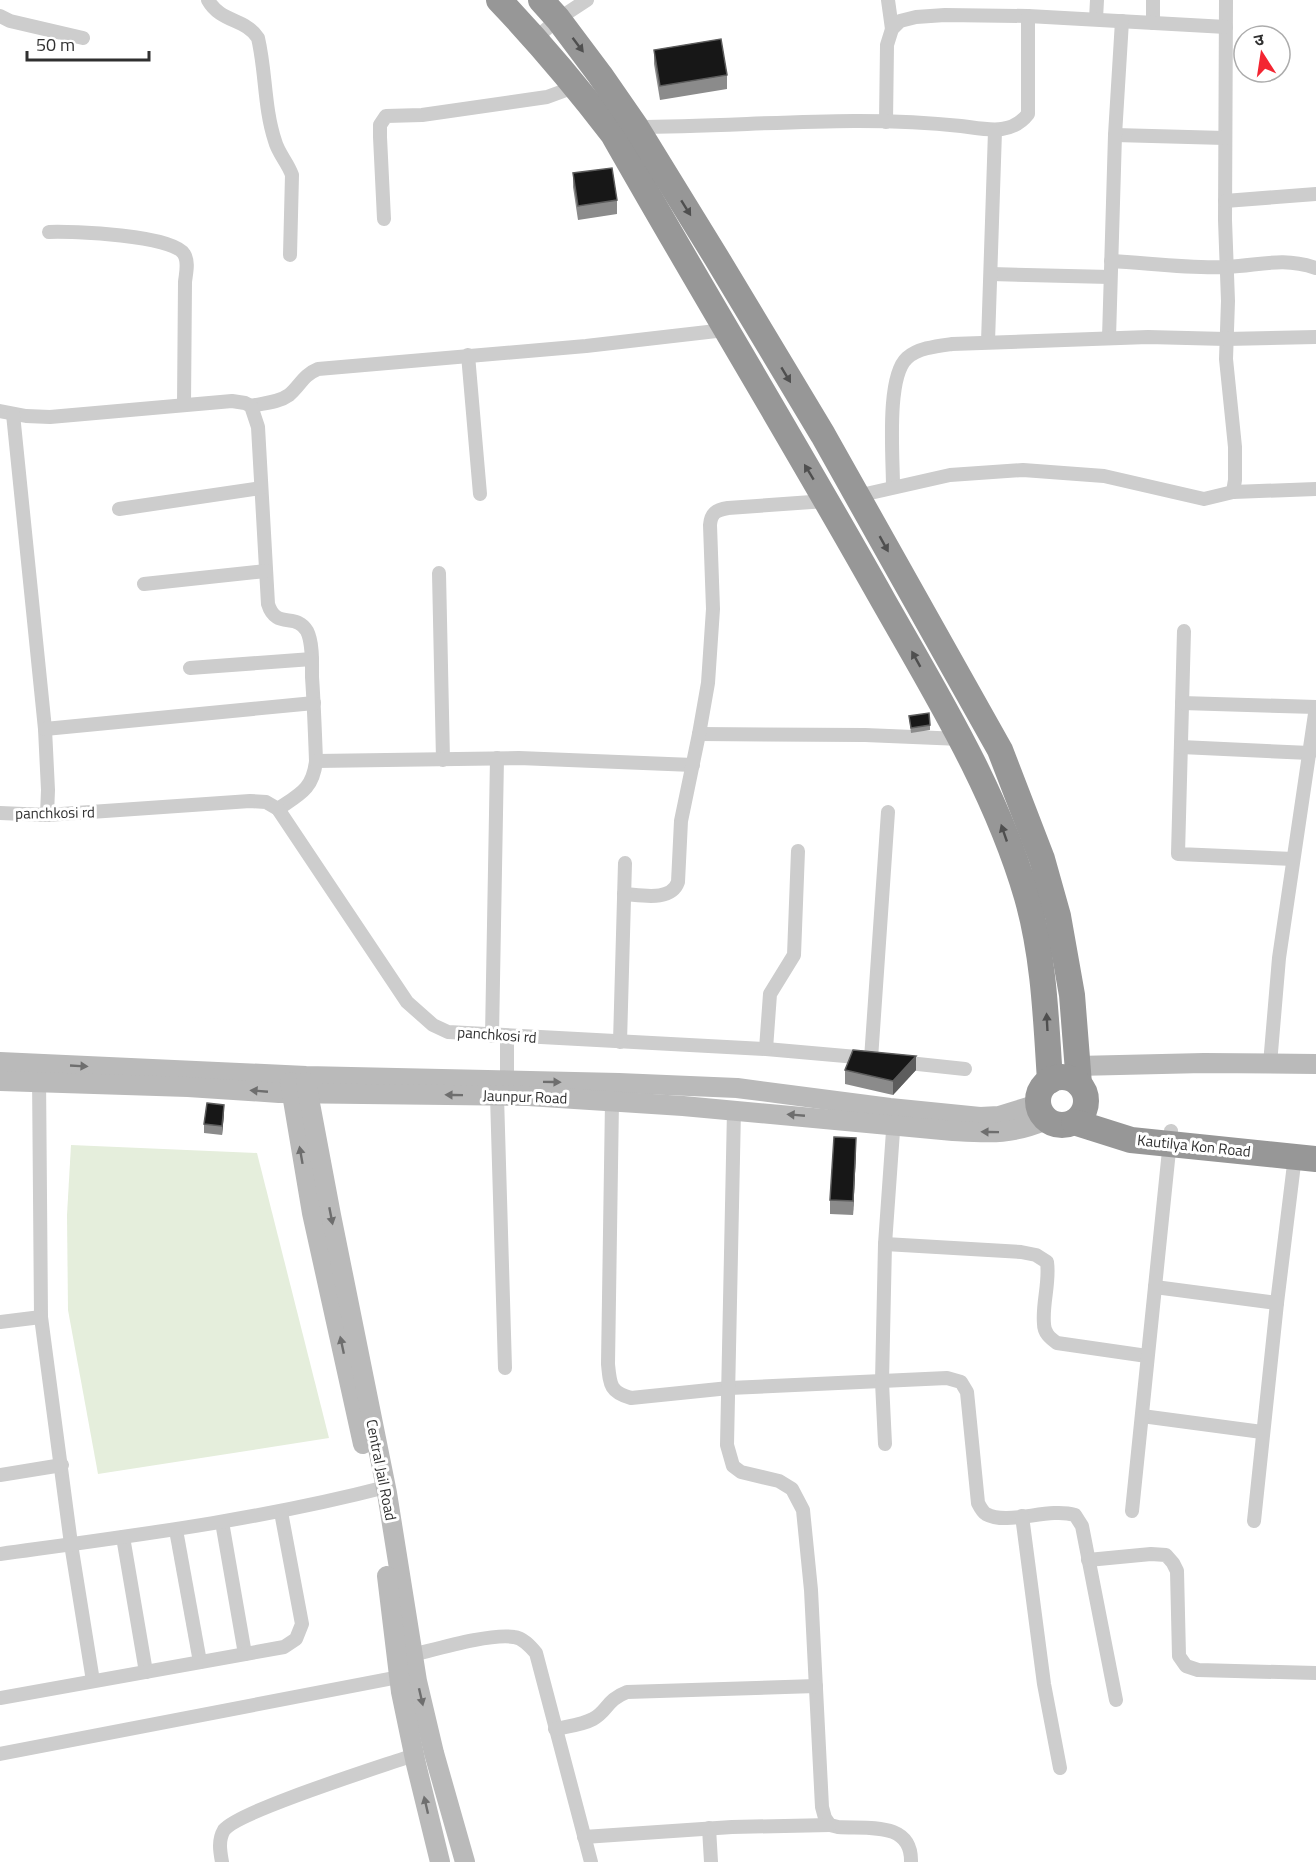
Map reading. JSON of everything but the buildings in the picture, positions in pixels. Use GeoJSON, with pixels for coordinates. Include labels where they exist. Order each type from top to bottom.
{"type":"FeatureCollection","features":[{"type":"Feature","properties":{"kind":"highway"},"geometry":{"type":"LineString","coordinates":[[499,0],[536,38],[577,86],[613,134],[961,739],[998,816],[1027,898],[1045,988],[1050,1081]]}},
{"type":"Feature","properties":{"kind":"highway"},"geometry":{"type":"LineString","coordinates":[[541,0],[558,19],[636,127],[799,396],[1000,750],[1042,859],[1058,916],[1072,995],[1079,1095],[1057,1125],[1042,1112],[1040,1093],[1050,1081],[1062,1077],[1074,1080],[1079,1095]]}},
{"type":"Feature","properties":{"kind":"highway","name":"Kautilya Kon Road"},"geometry":{"type":"LineString","coordinates":[[1079,1095],[1107,1118],[1170,1138],[1309,1154]]}},
{"type":"Feature","properties":{"kind":"street"},"geometry":{"type":"LineString","coordinates":[[208,0],[218,13],[253,30],[258,38],[269,119],[275,144],[292,175],[290,255]]}},
{"type":"Feature","properties":{"kind":"street"},"geometry":{"type":"LineString","coordinates":[[536,38],[558,19],[587,0]]}},
{"type":"Feature","properties":{"kind":"street"},"geometry":{"type":"LineString","coordinates":[[886,122],[887,45],[892,29],[888,0]]}},
{"type":"Feature","properties":{"kind":"street"},"geometry":{"type":"LineString","coordinates":[[1096,19],[1097,0]]}},
{"type":"Feature","properties":{"kind":"street"},"geometry":{"type":"LineString","coordinates":[[1154,0],[1154,23]]}},
{"type":"Feature","properties":{"kind":"street"},"geometry":{"type":"LineString","coordinates":[[1226,0],[1226,339],[1228,393],[1235,465],[1233,492]]}},
{"type":"Feature","properties":{"kind":"street"},"geometry":{"type":"LineString","coordinates":[[0,16],[10,21],[83,38]]}},
{"type":"Feature","properties":{"kind":"street"},"geometry":{"type":"LineString","coordinates":[[892,29],[900,21],[916,17],[1028,16],[1226,27]]}},
{"type":"Feature","properties":{"kind":"street"},"geometry":{"type":"LineString","coordinates":[[636,127],[886,122],[940,124],[995,131],[1022,122],[1028,114],[1028,16]]}},
{"type":"Feature","properties":{"kind":"street"},"geometry":{"type":"LineString","coordinates":[[1109,338],[1115,135],[1122,21]]}},
{"type":"Feature","properties":{"kind":"street"},"geometry":{"type":"LineString","coordinates":[[384,219],[380,125],[386,116],[422,115],[547,97],[577,86]]}},
{"type":"Feature","properties":{"kind":"street"},"geometry":{"type":"LineString","coordinates":[[988,342],[995,131]]}},
{"type":"Feature","properties":{"kind":"street"},"geometry":{"type":"LineString","coordinates":[[1115,135],[1225,138]]}},
{"type":"Feature","properties":{"kind":"street"},"geometry":{"type":"LineString","coordinates":[[1225,201],[1316,194]]}},
{"type":"Feature","properties":{"kind":"street"},"geometry":{"type":"LineString","coordinates":[[49,232],[83,231],[163,243],[177,247],[185,255],[187,268],[184,405]]}},
{"type":"Feature","properties":{"kind":"street"},"geometry":{"type":"LineString","coordinates":[[1111,261],[1227,267],[1279,261],[1316,268]]}},
{"type":"Feature","properties":{"kind":"street"},"geometry":{"type":"LineString","coordinates":[[991,274],[1110,277]]}},
{"type":"Feature","properties":{"kind":"street"},"geometry":{"type":"LineString","coordinates":[[47,815],[45,729],[7,413],[50,417],[232,401],[251,406],[278,401],[288,396],[309,372],[318,369],[596,345],[725,330]]}},
{"type":"Feature","properties":{"kind":"street"},"geometry":{"type":"LineString","coordinates":[[893,487],[894,386],[898,370],[908,357],[928,348],[988,342],[1109,338],[1316,337]]}},
{"type":"Feature","properties":{"kind":"street"},"geometry":{"type":"LineString","coordinates":[[468,355],[480,494]]}},
{"type":"Feature","properties":{"kind":"street"},"geometry":{"type":"LineString","coordinates":[[251,406],[258,427],[268,604],[271,613],[277,618],[302,624],[309,638],[312,659],[316,761],[314,776],[307,787],[278,809]]}},
{"type":"Feature","properties":{"kind":"street"},"geometry":{"type":"LineString","coordinates":[[857,496],[950,475],[1023,470],[1104,476],[1203,500],[1233,492],[1316,489],[1316,497]]}},
{"type":"Feature","properties":{"kind":"street"},"geometry":{"type":"LineString","coordinates":[[119,509],[261,488]]}},
{"type":"Feature","properties":{"kind":"street"},"geometry":{"type":"LineString","coordinates":[[624,894],[670,893],[675,890],[678,882],[681,821],[708,683],[713,609],[711,516],[715,512],[728,508],[826,501]]}},
{"type":"Feature","properties":{"kind":"street"},"geometry":{"type":"LineString","coordinates":[[144,584],[266,571]]}},
{"type":"Feature","properties":{"kind":"street"},"geometry":{"type":"LineString","coordinates":[[439,573],[443,760]]}},
{"type":"Feature","properties":{"kind":"street"},"geometry":{"type":"LineString","coordinates":[[1184,631],[1178,854],[1293,859]]}},
{"type":"Feature","properties":{"kind":"street"},"geometry":{"type":"LineString","coordinates":[[190,668],[312,659]]}},
{"type":"Feature","properties":{"kind":"street"},"geometry":{"type":"LineString","coordinates":[[45,729],[314,703]]}},
{"type":"Feature","properties":{"kind":"street"},"geometry":{"type":"LineString","coordinates":[[1182,703],[1316,707],[1314,738],[1293,859],[1280,958],[1270,1064]]}},
{"type":"Feature","properties":{"kind":"street"},"geometry":{"type":"LineString","coordinates":[[699,734],[836,734],[961,739]]}},
{"type":"Feature","properties":{"kind":"street"},"geometry":{"type":"LineString","coordinates":[[1181,747],[1310,753]]}},
{"type":"Feature","properties":{"kind":"street"},"geometry":{"type":"LineString","coordinates":[[492,1036],[497,759]]}},
{"type":"Feature","properties":{"kind":"street"},"geometry":{"type":"LineString","coordinates":[[316,761],[567,759],[693,765]]}},
{"type":"Feature","properties":{"kind":"street","name":"panchkosi rd"},"geometry":{"type":"LineString","coordinates":[[0,813],[47,815],[250,801],[266,802],[278,809],[407,1002],[433,1025],[448,1032],[766,1049],[965,1069]]}},
{"type":"Feature","properties":{"kind":"street"},"geometry":{"type":"LineString","coordinates":[[871,1059],[888,812]]}},
{"type":"Feature","properties":{"kind":"street"},"geometry":{"type":"LineString","coordinates":[[766,1049],[770,994],[794,955],[798,850]]}},
{"type":"Feature","properties":{"kind":"street"},"geometry":{"type":"LineString","coordinates":[[620,1042],[625,863]]}},
{"type":"Feature","properties":{"kind":"street"},"geometry":{"type":"LineString","coordinates":[[504,1368],[502,1088],[507,1036]]}},
{"type":"Feature","properties":{"kind":"street","name":"Jaunpur Road"},"geometry":{"type":"LineString","coordinates":[[0,1062],[40,1073],[188,1087],[298,1084],[502,1088],[619,1083],[737,1088],[995,1133],[1012,1131],[1042,1112]]}},
{"type":"Feature","properties":{"kind":"street"},"geometry":{"type":"LineString","coordinates":[[1079,1095],[1270,1064],[1316,1064]]}},
{"type":"Feature","properties":{"kind":"street"},"geometry":{"type":"LineString","coordinates":[[40,1073],[41,1317],[71,1544],[93,1681]]}},
{"type":"Feature","properties":{"kind":"street","name":"Jaunpur Road"},"geometry":{"type":"LineString","coordinates":[[0,1081],[40,1073]]}},
{"type":"Feature","properties":{"kind":"street","name":"Central Jail Road"},"geometry":{"type":"LineString","coordinates":[[298,1084],[412,1655],[434,1753],[465,1862]]}},
{"type":"Feature","properties":{"kind":"street","name":"Jaunpur Road"},"geometry":{"type":"LineString","coordinates":[[502,1088],[612,1101],[734,1110],[894,1117]]}},
{"type":"Feature","properties":{"kind":"street"},"geometry":{"type":"LineString","coordinates":[[612,1101],[608,1365],[610,1384],[618,1394],[631,1398],[729,1388],[947,1378],[961,1382],[967,1392],[978,1503],[985,1513],[998,1519],[1063,1512],[1075,1515],[1082,1526],[1116,1700]]}},
{"type":"Feature","properties":{"kind":"street"},"geometry":{"type":"LineString","coordinates":[[734,1110],[727,1444],[733,1466],[741,1472],[779,1481],[792,1489],[803,1510],[811,1590],[822,1807],[830,1825]]}},
{"type":"Feature","properties":{"kind":"street"},"geometry":{"type":"LineString","coordinates":[[885,1444],[882,1382],[885,1244],[894,1117]]}},
{"type":"Feature","properties":{"kind":"street"},"geometry":{"type":"LineString","coordinates":[[1132,1511],[1170,1138]]}},
{"type":"Feature","properties":{"kind":"street"},"geometry":{"type":"LineString","coordinates":[[1254,1521],[1277,1303],[1309,1154]]}},
{"type":"Feature","properties":{"kind":"street"},"geometry":{"type":"LineString","coordinates":[[885,1244],[1021,1252],[1036,1255],[1047,1262],[1049,1276],[1044,1325],[1048,1336],[1057,1343],[1147,1356]]}},
{"type":"Feature","properties":{"kind":"street"},"geometry":{"type":"LineString","coordinates":[[1155,1287],[1277,1303]]}},
{"type":"Feature","properties":{"kind":"street"},"geometry":{"type":"LineString","coordinates":[[0,1322],[41,1317]]}},
{"type":"Feature","properties":{"kind":"street"},"geometry":{"type":"LineString","coordinates":[[1142,1416],[1262,1432]]}},
{"type":"Feature","properties":{"kind":"street"},"geometry":{"type":"LineString","coordinates":[[0,1475],[62,1465]]}},
{"type":"Feature","properties":{"kind":"street"},"geometry":{"type":"LineString","coordinates":[[0,1554],[176,1530],[281,1512],[380,1489],[384,1547],[399,1677],[414,1755],[440,1862]]}},
{"type":"Feature","properties":{"kind":"street"},"geometry":{"type":"LineString","coordinates":[[0,1698],[284,1647],[296,1639],[302,1624],[281,1512]]}},
{"type":"Feature","properties":{"kind":"street"},"geometry":{"type":"LineString","coordinates":[[1022,1516],[1044,1684],[1060,1768]]}},
{"type":"Feature","properties":{"kind":"street"},"geometry":{"type":"LineString","coordinates":[[222,1522],[245,1654]]}},
{"type":"Feature","properties":{"kind":"street"},"geometry":{"type":"LineString","coordinates":[[176,1530],[200,1662]]}},
{"type":"Feature","properties":{"kind":"street"},"geometry":{"type":"LineString","coordinates":[[123,1537],[146,1672]]}},
{"type":"Feature","properties":{"kind":"street"},"geometry":{"type":"LineString","coordinates":[[1088,1560],[1151,1554],[1166,1556],[1173,1563],[1177,1571],[1179,1656],[1186,1666],[1198,1670],[1316,1673]]}},
{"type":"Feature","properties":{"kind":"street"},"geometry":{"type":"LineString","coordinates":[[412,1655],[499,1636],[516,1637],[528,1644],[536,1653],[591,1862]]}},
{"type":"Feature","properties":{"kind":"street"},"geometry":{"type":"LineString","coordinates":[[0,1754],[399,1677]]}},
{"type":"Feature","properties":{"kind":"street"},"geometry":{"type":"LineString","coordinates":[[555,1729],[595,1719],[616,1696],[627,1692],[816,1686]]}},
{"type":"Feature","properties":{"kind":"street"},"geometry":{"type":"LineString","coordinates":[[222,1862],[220,1839],[225,1828],[239,1819],[269,1806],[414,1755]]}},
{"type":"Feature","properties":{"kind":"street"},"geometry":{"type":"LineString","coordinates":[[584,1838],[709,1828],[830,1825],[894,1831],[906,1839],[912,1851],[911,1862]]}},
{"type":"Feature","properties":{"kind":"street"},"geometry":{"type":"LineString","coordinates":[[709,1828],[711,1862]]}},
{"type":"Feature","properties":{"kind":"green space"},"geometry":{"type":"Polygon","coordinates":[[[71,1145],[257,1153],[329,1438],[98,1474],[68,1310],[67,1215],[71,1145]]]}}]}
